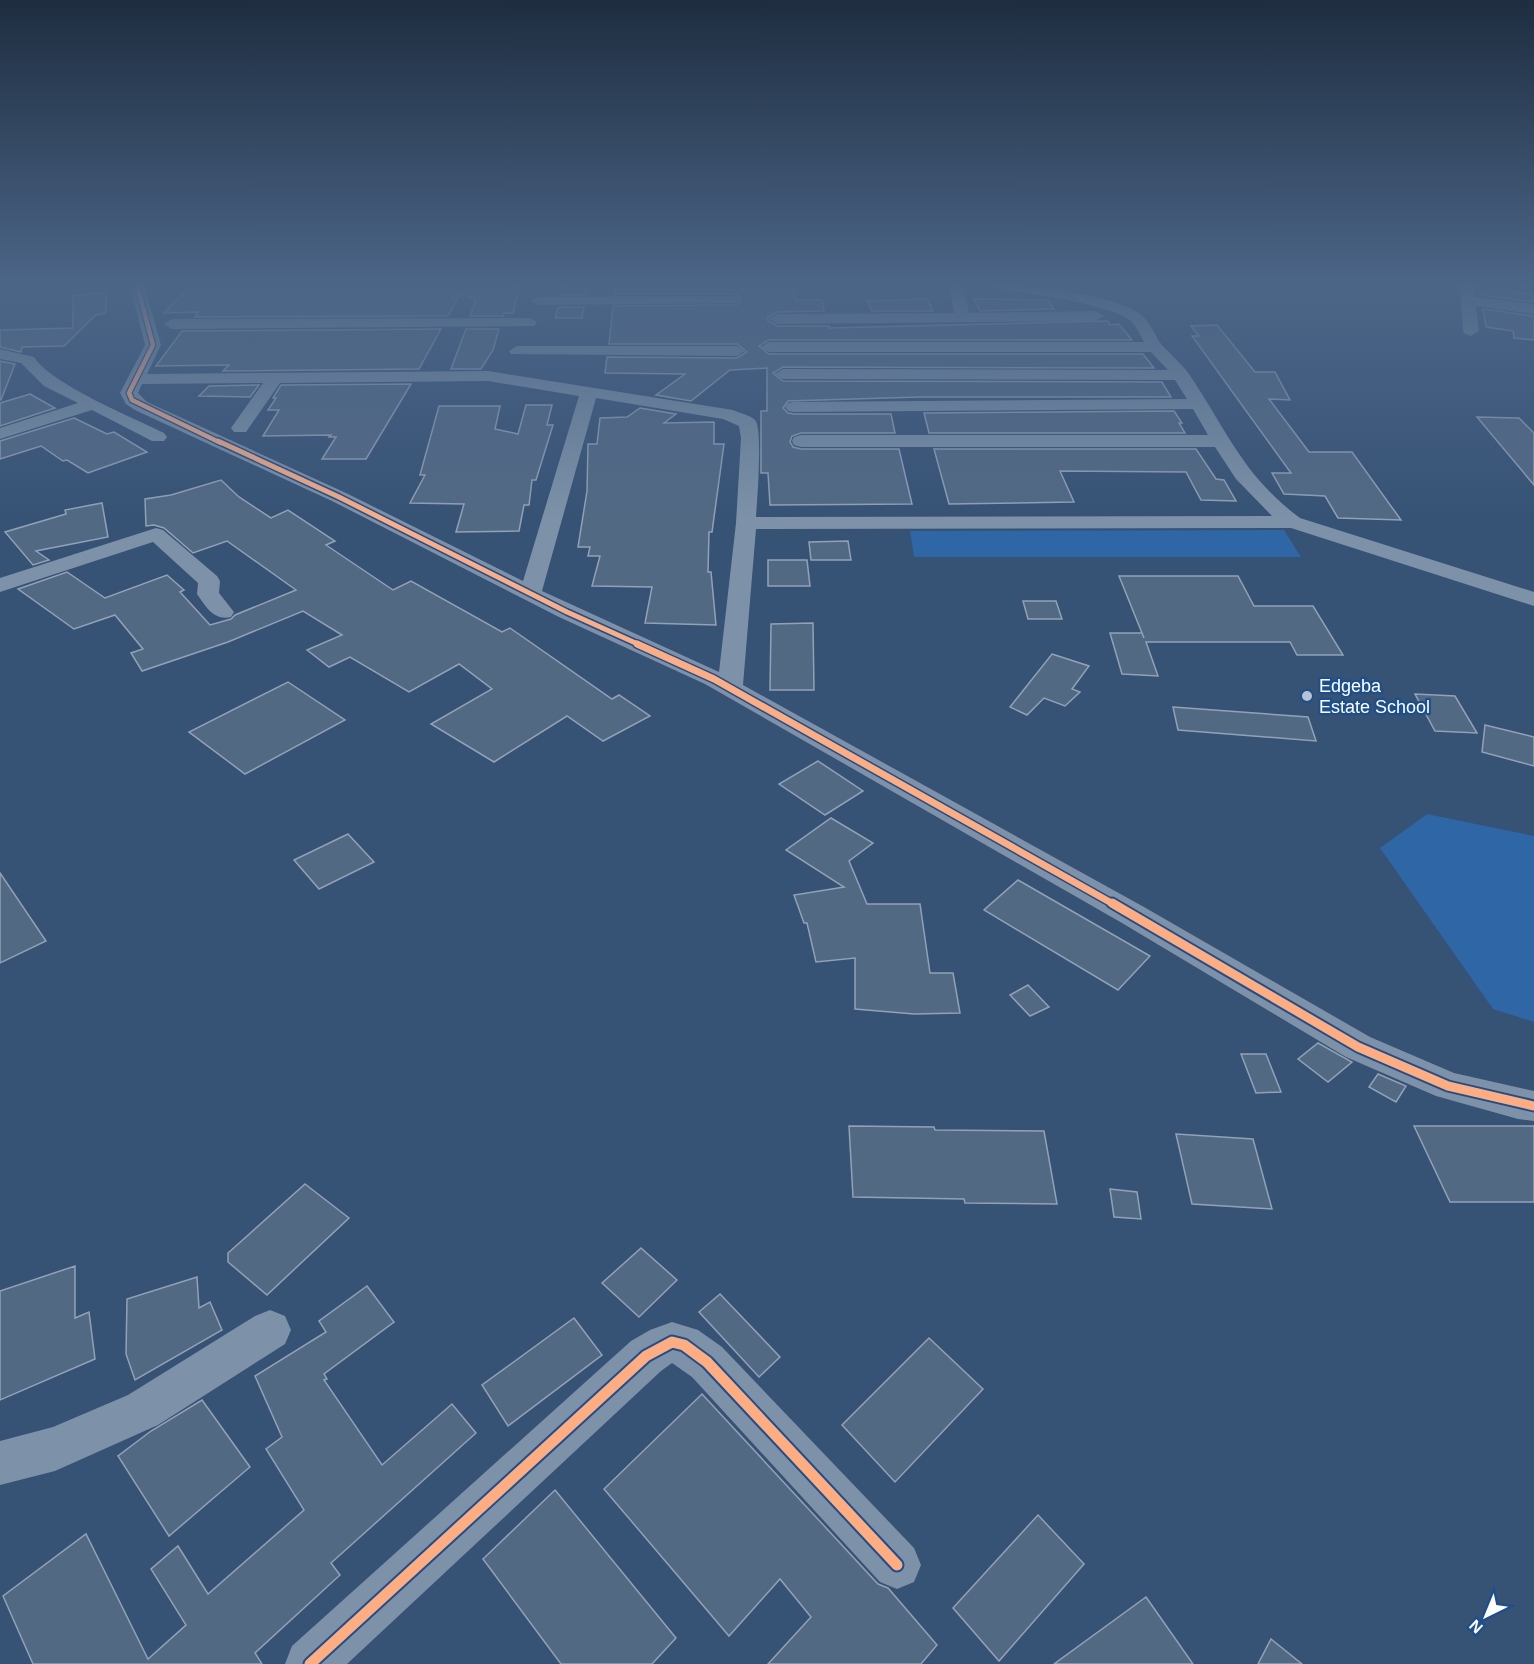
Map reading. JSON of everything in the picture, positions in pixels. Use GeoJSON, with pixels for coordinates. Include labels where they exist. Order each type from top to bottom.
{"type":"FeatureCollection","features":[{"type":"Feature","properties":{"kind":"street"},"geometry":{"type":"LineString","coordinates":[[29,363],[50,382],[158,437]]}},
{"type":"Feature","properties":{"kind":"street"},"geometry":{"type":"LineString","coordinates":[[144,363],[129,393],[132,400],[141,406],[339,498],[530,594],[730,689],[1122,909],[1358,1047],[1448,1086],[1534,1106]]}},
{"type":"Feature","properties":{"kind":"street"},"geometry":{"type":"LineString","coordinates":[[506,377],[512,363]]}},
{"type":"Feature","properties":{"kind":"street"},"geometry":{"type":"LineString","coordinates":[[1170,363],[1181,375],[1220,441],[1255,492],[1273,509],[1293,522],[1534,599]]}},
{"type":"Feature","properties":{"kind":"street"},"geometry":{"type":"LineString","coordinates":[[783,374],[1181,375]]}},
{"type":"Feature","properties":{"kind":"street"},"geometry":{"type":"LineString","coordinates":[[135,379],[506,377],[727,414],[748,423],[750,438],[746,523],[730,689]]}},
{"type":"Feature","properties":{"kind":"street"},"geometry":{"type":"LineString","coordinates":[[240,428],[276,378]]}},
{"type":"Feature","properties":{"kind":"street"},"geometry":{"type":"LineString","coordinates":[[530,594],[589,392]]}},
{"type":"Feature","properties":{"kind":"street"},"geometry":{"type":"LineString","coordinates":[[0,434],[93,404]]}},
{"type":"Feature","properties":{"kind":"street"},"geometry":{"type":"LineString","coordinates":[[794,407],[1198,404]]}},
{"type":"Feature","properties":{"kind":"street"},"geometry":{"type":"LineString","coordinates":[[801,441],[1220,441]]}},
{"type":"Feature","properties":{"kind":"street"},"geometry":{"type":"LineString","coordinates":[[746,523],[1293,522]]}},
{"type":"Feature","properties":{"kind":"street"},"geometry":{"type":"LineString","coordinates":[[0,585],[156,534],[209,581],[208,594],[223,612]]}},
{"type":"Feature","properties":{"kind":"street"},"geometry":{"type":"LineString","coordinates":[[0,1463],[55,1449],[143,1410],[270,1330]]}},
{"type":"Feature","properties":{"kind":"street"},"geometry":{"type":"LineString","coordinates":[[309,1664],[646,1356],[665,1342],[682,1343],[707,1362],[897,1564]]}},
{"type":"Feature","properties":{"kind":"shaded area"},"geometry":{"type":"Polygon","coordinates":[[[1284,530],[1301,557],[914,557],[910,531],[1284,530]]]}},
{"type":"Feature","properties":{"kind":"shaded area"},"geometry":{"type":"Polygon","coordinates":[[[1427,814],[1534,836],[1534,1022],[1493,1009],[1380,848],[1427,814]]]}},
{"type":"Feature","properties":{"kind":"building"},"geometry":{"type":"Polygon","coordinates":[[[0,363],[15,364],[1,400],[0,363]]]}},
{"type":"Feature","properties":{"kind":"building"},"geometry":{"type":"Polygon","coordinates":[[[158,363],[422,363],[419,369],[223,371],[229,365],[156,366],[158,363]]]}},
{"type":"Feature","properties":{"kind":"building"},"geometry":{"type":"Polygon","coordinates":[[[453,363],[485,363],[481,369],[451,369],[453,363]]]}},
{"type":"Feature","properties":{"kind":"building"},"geometry":{"type":"Polygon","coordinates":[[[606,363],[1150,363],[1154,368],[783,367],[773,373],[783,381],[1162,382],[1171,397],[920,397],[788,401],[783,408],[788,413],[794,414],[891,414],[895,433],[801,433],[792,436],[790,442],[793,447],[801,449],[899,449],[912,504],[770,505],[768,473],[761,473],[761,411],[767,411],[767,368],[730,370],[691,401],[656,395],[685,374],[605,373],[606,363]]]}},
{"type":"Feature","properties":{"kind":"building"},"geometry":{"type":"Polygon","coordinates":[[[1211,363],[1247,363],[1255,372],[1275,372],[1290,400],[1269,399],[1309,452],[1352,452],[1401,520],[1338,518],[1325,496],[1284,494],[1272,473],[1291,473],[1211,363]]]}},
{"type":"Feature","properties":{"kind":"building"},"geometry":{"type":"Polygon","coordinates":[[[411,384],[366,459],[322,459],[336,437],[329,437],[331,435],[263,436],[279,410],[268,410],[281,385],[411,384]]]}},
{"type":"Feature","properties":{"kind":"building"},"geometry":{"type":"Polygon","coordinates":[[[259,385],[250,397],[199,396],[209,386],[259,385]]]}},
{"type":"Feature","properties":{"kind":"building"},"geometry":{"type":"Polygon","coordinates":[[[30,394],[55,408],[0,426],[0,403],[30,394]]]}},
{"type":"Feature","properties":{"kind":"building"},"geometry":{"type":"Polygon","coordinates":[[[526,405],[552,405],[547,425],[553,425],[536,480],[532,480],[529,505],[524,505],[519,531],[456,532],[464,504],[410,503],[425,475],[420,475],[439,406],[500,406],[495,429],[518,434],[526,405]]]}},
{"type":"Feature","properties":{"kind":"building"},"geometry":{"type":"Polygon","coordinates":[[[640,408],[676,414],[664,423],[714,422],[714,444],[724,444],[712,532],[709,532],[708,572],[711,572],[716,625],[645,623],[652,587],[592,586],[600,556],[588,556],[590,547],[578,547],[587,491],[588,444],[597,444],[600,418],[627,417],[640,408]]]}},
{"type":"Feature","properties":{"kind":"building"},"geometry":{"type":"Polygon","coordinates":[[[1174,411],[1185,433],[929,433],[924,413],[1174,411]]]}},
{"type":"Feature","properties":{"kind":"building"},"geometry":{"type":"Polygon","coordinates":[[[1477,417],[1519,418],[1534,433],[1534,485],[1477,417]]]}},
{"type":"Feature","properties":{"kind":"building"},"geometry":{"type":"Polygon","coordinates":[[[74,418],[107,434],[114,432],[147,452],[88,473],[67,460],[63,461],[41,446],[0,459],[0,441],[74,418]]]}},
{"type":"Feature","properties":{"kind":"building"},"geometry":{"type":"Polygon","coordinates":[[[934,449],[1196,449],[1216,479],[1224,480],[1236,501],[1201,500],[1186,472],[1060,471],[1074,502],[949,504],[934,449]]]}},
{"type":"Feature","properties":{"kind":"building"},"geometry":{"type":"Polygon","coordinates":[[[221,480],[239,497],[271,518],[288,510],[335,541],[326,545],[393,590],[411,581],[502,632],[510,628],[612,699],[619,695],[650,716],[603,741],[567,716],[494,762],[431,724],[492,689],[459,664],[409,692],[350,657],[329,667],[307,650],[342,635],[303,611],[228,642],[142,671],[131,653],[143,649],[115,615],[74,629],[18,589],[67,572],[105,598],[167,575],[184,590],[180,592],[210,625],[231,619],[235,615],[296,590],[227,541],[193,553],[164,528],[154,525],[146,526],[145,499],[171,495],[221,480]]]}},
{"type":"Feature","properties":{"kind":"building"},"geometry":{"type":"Polygon","coordinates":[[[102,503],[108,537],[36,551],[49,560],[33,565],[5,532],[66,514],[65,510],[102,503]]]}},
{"type":"Feature","properties":{"kind":"building"},"geometry":{"type":"Polygon","coordinates":[[[848,541],[851,560],[811,560],[809,542],[848,541]]]}},
{"type":"Feature","properties":{"kind":"building"},"geometry":{"type":"Polygon","coordinates":[[[768,560],[807,560],[810,586],[768,586],[768,560]]]}},
{"type":"Feature","properties":{"kind":"building"},"geometry":{"type":"Polygon","coordinates":[[[1119,576],[1238,576],[1254,606],[1313,606],[1343,655],[1297,655],[1290,642],[1146,642],[1158,676],[1122,674],[1110,633],[1142,633],[1119,576]]]}},
{"type":"Feature","properties":{"kind":"building"},"geometry":{"type":"Polygon","coordinates":[[[1023,601],[1056,601],[1062,619],[1028,619],[1023,601]]]}},
{"type":"Feature","properties":{"kind":"building"},"geometry":{"type":"Polygon","coordinates":[[[813,623],[814,690],[770,690],[771,624],[813,623]]]}},
{"type":"Feature","properties":{"kind":"building"},"geometry":{"type":"Polygon","coordinates":[[[1052,654],[1089,666],[1072,689],[1080,692],[1065,706],[1044,698],[1027,715],[1010,707],[1052,654]]]}},
{"type":"Feature","properties":{"kind":"building"},"geometry":{"type":"Polygon","coordinates":[[[288,682],[345,720],[245,774],[189,732],[288,682]]]}},
{"type":"Feature","properties":{"kind":"building"},"geometry":{"type":"Polygon","coordinates":[[[1415,694],[1455,696],[1477,733],[1435,731],[1415,694]]]}},
{"type":"Feature","properties":{"kind":"building"},"geometry":{"type":"Polygon","coordinates":[[[1173,707],[1308,717],[1316,741],[1178,730],[1173,707]]]}},
{"type":"Feature","properties":{"kind":"building"},"geometry":{"type":"Polygon","coordinates":[[[1485,725],[1534,737],[1534,766],[1482,752],[1485,725]]]}},
{"type":"Feature","properties":{"kind":"building"},"geometry":{"type":"Polygon","coordinates":[[[818,761],[863,791],[825,815],[779,784],[818,761]]]}},
{"type":"Feature","properties":{"kind":"building"},"geometry":{"type":"Polygon","coordinates":[[[831,818],[873,843],[849,861],[867,904],[920,904],[930,973],[953,973],[960,1013],[914,1014],[855,1009],[855,958],[816,962],[807,923],[804,923],[794,895],[844,887],[786,850],[831,818]]]}},
{"type":"Feature","properties":{"kind":"building"},"geometry":{"type":"Polygon","coordinates":[[[348,834],[374,862],[319,889],[294,860],[348,834]]]}},
{"type":"Feature","properties":{"kind":"building"},"geometry":{"type":"Polygon","coordinates":[[[0,873],[46,941],[0,963],[0,873]]]}},
{"type":"Feature","properties":{"kind":"building"},"geometry":{"type":"Polygon","coordinates":[[[1018,880],[1150,956],[1118,990],[984,910],[1018,880]]]}},
{"type":"Feature","properties":{"kind":"building"},"geometry":{"type":"Polygon","coordinates":[[[1028,985],[1049,1007],[1030,1016],[1010,995],[1028,985]]]}},
{"type":"Feature","properties":{"kind":"building"},"geometry":{"type":"Polygon","coordinates":[[[1318,1043],[1352,1062],[1328,1082],[1298,1059],[1318,1043]]]}},
{"type":"Feature","properties":{"kind":"building"},"geometry":{"type":"Polygon","coordinates":[[[1241,1054],[1266,1054],[1281,1092],[1256,1093],[1241,1054]]]}},
{"type":"Feature","properties":{"kind":"building"},"geometry":{"type":"Polygon","coordinates":[[[1378,1074],[1406,1086],[1396,1102],[1369,1087],[1378,1074]]]}},
{"type":"Feature","properties":{"kind":"building"},"geometry":{"type":"Polygon","coordinates":[[[849,1126],[1044,1131],[1057,1204],[965,1203],[964,1199],[853,1197],[849,1126]]]}},
{"type":"Feature","properties":{"kind":"building"},"geometry":{"type":"Polygon","coordinates":[[[1414,1126],[1534,1126],[1534,1202],[1450,1202],[1414,1126]]]}},
{"type":"Feature","properties":{"kind":"building"},"geometry":{"type":"Polygon","coordinates":[[[1176,1134],[1253,1139],[1272,1209],[1192,1204],[1176,1134]]]}},
{"type":"Feature","properties":{"kind":"building"},"geometry":{"type":"Polygon","coordinates":[[[305,1184],[349,1218],[267,1295],[228,1262],[228,1253],[305,1184]]]}},
{"type":"Feature","properties":{"kind":"building"},"geometry":{"type":"Polygon","coordinates":[[[1110,1189],[1137,1192],[1141,1219],[1114,1217],[1110,1189]]]}},
{"type":"Feature","properties":{"kind":"building"},"geometry":{"type":"Polygon","coordinates":[[[641,1248],[677,1280],[639,1317],[602,1283],[641,1248]]]}},
{"type":"Feature","properties":{"kind":"building"},"geometry":{"type":"Polygon","coordinates":[[[75,1266],[75,1318],[89,1312],[95,1359],[0,1400],[0,1291],[75,1266]]]}},
{"type":"Feature","properties":{"kind":"building"},"geometry":{"type":"Polygon","coordinates":[[[197,1277],[199,1308],[210,1302],[222,1330],[135,1380],[126,1354],[127,1299],[197,1277]]]}},
{"type":"Feature","properties":{"kind":"building"},"geometry":{"type":"Polygon","coordinates":[[[367,1286],[394,1322],[324,1374],[327,1379],[324,1380],[382,1465],[452,1404],[476,1433],[331,1563],[340,1575],[255,1653],[262,1664],[33,1664],[3,1596],[86,1534],[148,1659],[186,1625],[151,1569],[178,1546],[208,1594],[304,1510],[266,1449],[282,1437],[255,1376],[326,1332],[319,1321],[367,1286]]]}},
{"type":"Feature","properties":{"kind":"building"},"geometry":{"type":"Polygon","coordinates":[[[720,1294],[780,1357],[759,1377],[699,1312],[720,1294]]]}},
{"type":"Feature","properties":{"kind":"building"},"geometry":{"type":"Polygon","coordinates":[[[574,1318],[602,1355],[508,1426],[482,1385],[574,1318]]]}},
{"type":"Feature","properties":{"kind":"building"},"geometry":{"type":"Polygon","coordinates":[[[929,1338],[983,1389],[895,1482],[842,1425],[929,1338]]]}},
{"type":"Feature","properties":{"kind":"building"},"geometry":{"type":"Polygon","coordinates":[[[702,1394],[878,1584],[888,1588],[937,1645],[921,1664],[768,1664],[811,1617],[780,1579],[729,1636],[604,1489],[702,1394]]]}},
{"type":"Feature","properties":{"kind":"building"},"geometry":{"type":"Polygon","coordinates":[[[202,1400],[250,1467],[169,1536],[118,1456],[151,1431],[202,1400]]]}},
{"type":"Feature","properties":{"kind":"building"},"geometry":{"type":"Polygon","coordinates":[[[555,1490],[676,1638],[652,1664],[561,1664],[483,1559],[555,1490]]]}},
{"type":"Feature","properties":{"kind":"building"},"geometry":{"type":"Polygon","coordinates":[[[1038,1515],[1084,1564],[999,1661],[953,1608],[1038,1515]]]}},
{"type":"Feature","properties":{"kind":"building"},"geometry":{"type":"Polygon","coordinates":[[[1146,1597],[1193,1664],[1054,1664],[1146,1597]]]}},
{"type":"Feature","properties":{"kind":"building"},"geometry":{"type":"Polygon","coordinates":[[[1271,1639],[1302,1664],[1258,1664],[1271,1639]]]}},
{"type":"Feature","properties":{"kind":"cycle path"},"geometry":{"type":"LineString","coordinates":[[144,363],[129,393],[132,400],[141,406],[339,497],[567,612],[714,679],[1133,915],[1358,1047],[1448,1086],[1534,1106]]}},
{"type":"Feature","properties":{"kind":"cycle path"},"geometry":{"type":"LineString","coordinates":[[310,1664],[646,1356],[672,1342],[684,1345],[707,1362],[897,1565]]}},
{"type":"Feature","properties":{"kind":"place","name":"Edgeba Estate School"},"geometry":{"type":"Point","coordinates":[1307,696]}}]}
